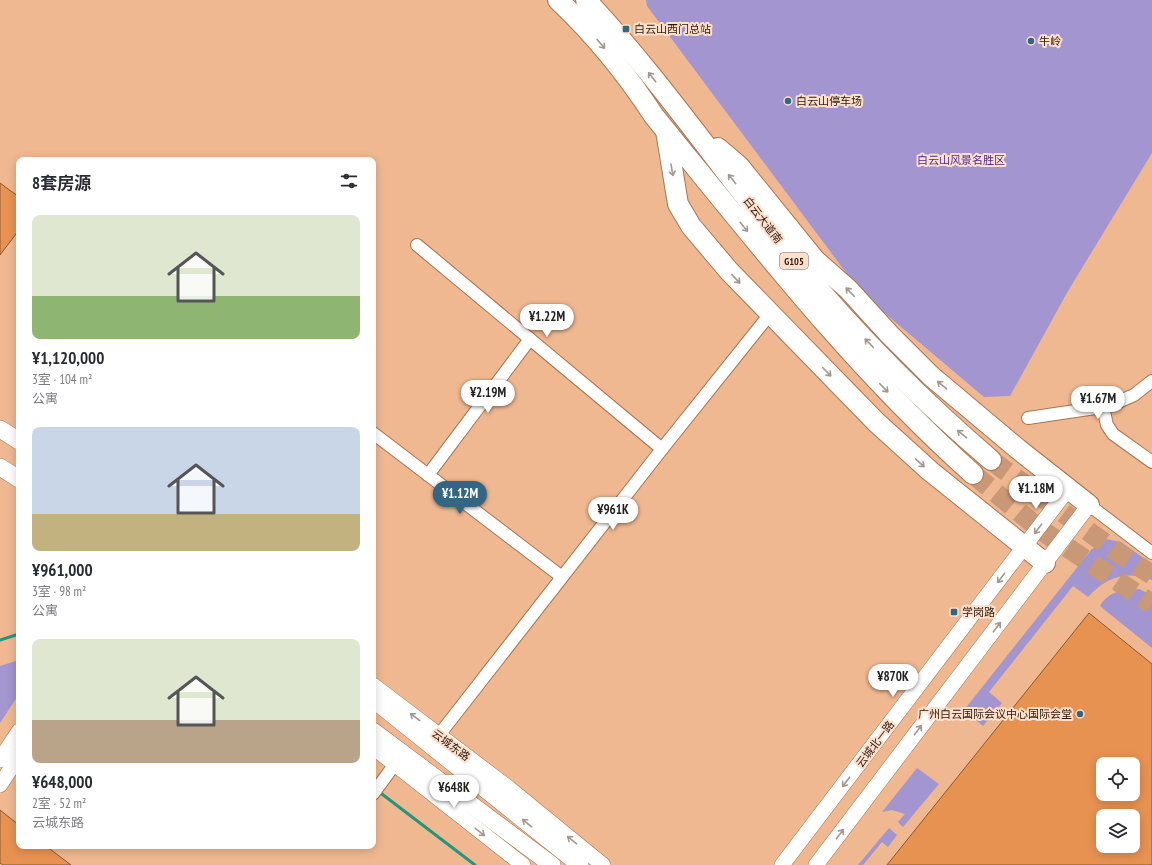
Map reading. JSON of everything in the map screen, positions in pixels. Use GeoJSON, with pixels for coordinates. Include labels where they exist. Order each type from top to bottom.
{"type":"FeatureCollection","features":[{"type":"Feature","properties":{"kind":"highway","name":"白云大道南"},"geometry":{"type":"LineString","coordinates":[[545,0],[580,8],[602,44],[666,131],[778,268],[862,366],[920,426],[972,474]]}},
{"type":"Feature","properties":{"kind":"highway","name":"白云大道南"},"geometry":{"type":"LineString","coordinates":[[558,0],[580,8],[622,39],[797,264],[850,324],[955,429],[991,460]]}},
{"type":"Feature","properties":{"kind":"highway"},"geometry":{"type":"LineString","coordinates":[[687,122],[739,166],[815,260],[848,289],[931,376],[1089,505]]}},
{"type":"Feature","properties":{"kind":"highway"},"geometry":{"type":"LineString","coordinates":[[666,131],[678,204],[696,232],[729,271],[876,422],[930,471],[1045,563]]}},
{"type":"Feature","properties":{"kind":"main road"},"geometry":{"type":"LineString","coordinates":[[0,429],[16,439]]}},
{"type":"Feature","properties":{"kind":"main road"},"geometry":{"type":"LineString","coordinates":[[0,468],[16,477]]}},
{"type":"Feature","properties":{"kind":"main road","name":"云城东路"},"geometry":{"type":"LineString","coordinates":[[376,701],[580,865]]}},
{"type":"Feature","properties":{"kind":"main road"},"geometry":{"type":"LineString","coordinates":[[376,733],[552,865]]}},
{"type":"Feature","properties":{"kind":"street"},"geometry":{"type":"LineString","coordinates":[[417,244],[662,449]]}},
{"type":"Feature","properties":{"kind":"street"},"geometry":{"type":"LineString","coordinates":[[439,736],[662,449],[770,314]]}},
{"type":"Feature","properties":{"kind":"street"},"geometry":{"type":"LineString","coordinates":[[428,475],[530,339]]}},
{"type":"Feature","properties":{"kind":"street"},"geometry":{"type":"LineString","coordinates":[[1028,418],[1103,407],[1134,395],[1152,381]]}},
{"type":"Feature","properties":{"kind":"street"},"geometry":{"type":"LineString","coordinates":[[1103,407],[1107,425],[1113,434],[1152,462]]}},
{"type":"Feature","properties":{"kind":"street"},"geometry":{"type":"LineString","coordinates":[[376,435],[562,577]]}},
{"type":"Feature","properties":{"kind":"street","name":"云城北一路"},"geometry":{"type":"LineString","coordinates":[[782,865],[1068,489]]}},
{"type":"Feature","properties":{"kind":"street"},"geometry":{"type":"LineString","coordinates":[[816,865],[1089,505],[1152,553]]}},
{"type":"Feature","properties":{"kind":"street","name":"云城东路"},"geometry":{"type":"LineString","coordinates":[[376,687],[510,789],[603,865]]}},
{"type":"Feature","properties":{"kind":"street"},"geometry":{"type":"LineString","coordinates":[[0,760],[16,736]]}},
{"type":"Feature","properties":{"kind":"street"},"geometry":{"type":"LineString","coordinates":[[376,750],[392,769],[523,865]]}},
{"type":"Feature","properties":{"kind":"street"},"geometry":{"type":"LineString","coordinates":[[0,785],[16,761]]}},
{"type":"Feature","properties":{"kind":"street"},"geometry":{"type":"LineString","coordinates":[[376,790],[392,769]]}},
{"type":"Feature","properties":{"kind":"green space","name":"白云山风景名胜区"},"geometry":{"type":"Polygon","coordinates":[[[646,0],[1152,0],[1152,153],[1068,291],[1010,396],[984,397],[862,294],[647,6],[646,0]]]}},
{"type":"Feature","properties":{"kind":"green space"},"geometry":{"type":"Polygon","coordinates":[[[1106,539],[1121,542],[1152,564],[1152,580],[1133,576],[1117,577],[1102,584],[1088,597],[1073,586],[989,692],[1002,703],[983,726],[964,710],[1091,550],[1106,539]]]}},
{"type":"Feature","properties":{"kind":"green space"},"geometry":{"type":"Polygon","coordinates":[[[1139,589],[1152,595],[1152,648],[1100,606],[1107,597],[1116,592],[1139,589]]]}},
{"type":"Feature","properties":{"kind":"green space"},"geometry":{"type":"Polygon","coordinates":[[[16,661],[16,699],[0,723],[0,666],[16,661]]]}},
{"type":"Feature","properties":{"kind":"green space"},"geometry":{"type":"Polygon","coordinates":[[[917,768],[939,784],[903,827],[898,822],[905,814],[892,810],[882,812],[917,768]]]}},
{"type":"Feature","properties":{"kind":"green space"},"geometry":{"type":"Polygon","coordinates":[[[889,828],[897,835],[888,847],[882,842],[863,865],[858,865],[889,828]]]}},
{"type":"Feature","properties":{"kind":"building"},"geometry":{"type":"Polygon","coordinates":[[[0,183],[16,195],[16,234],[0,255],[0,183]]]}},
{"type":"Feature","properties":{"kind":"building","name":"广州白云国际会议中心国际会堂"},"geometry":{"type":"Polygon","coordinates":[[[1089,613],[1152,664],[1152,865],[887,865],[1089,613]]]}},
{"type":"Feature","properties":{"kind":"building"},"geometry":{"type":"Polygon","coordinates":[[[0,810],[16,823],[16,849],[50,849],[71,865],[3,865],[0,863],[0,810]]]}},
{"type":"Feature","properties":{"kind":"waterway"},"geometry":{"type":"LineString","coordinates":[[0,640],[16,635]]}},
{"type":"Feature","properties":{"kind":"waterway"},"geometry":{"type":"LineString","coordinates":[[378,791],[475,865]]}},
{"type":"Feature","properties":{"kind":"tunnel"},"geometry":{"type":"LineString","coordinates":[[991,460],[1114,550],[1152,575]]}},
{"type":"Feature","properties":{"kind":"tunnel"},"geometry":{"type":"LineString","coordinates":[[973,474],[1041,530],[1152,604]]}},
{"type":"Feature","properties":{"kind":"place","name":"白云山西门总站"},"geometry":{"type":"Point","coordinates":[626,29]}},
{"type":"Feature","properties":{"kind":"place","name":"牛岭"},"geometry":{"type":"Point","coordinates":[1031,41]}},
{"type":"Feature","properties":{"kind":"place","name":"白云山停车场"},"geometry":{"type":"Point","coordinates":[788,101]}},
{"type":"Feature","properties":{"kind":"place","name":"学岗路"},"geometry":{"type":"Point","coordinates":[954,612]}},
{"type":"Feature","properties":{"kind":"place","name":"广州白云国际会议中心国际会堂"},"geometry":{"type":"Point","coordinates":[1080,714]}}]}
